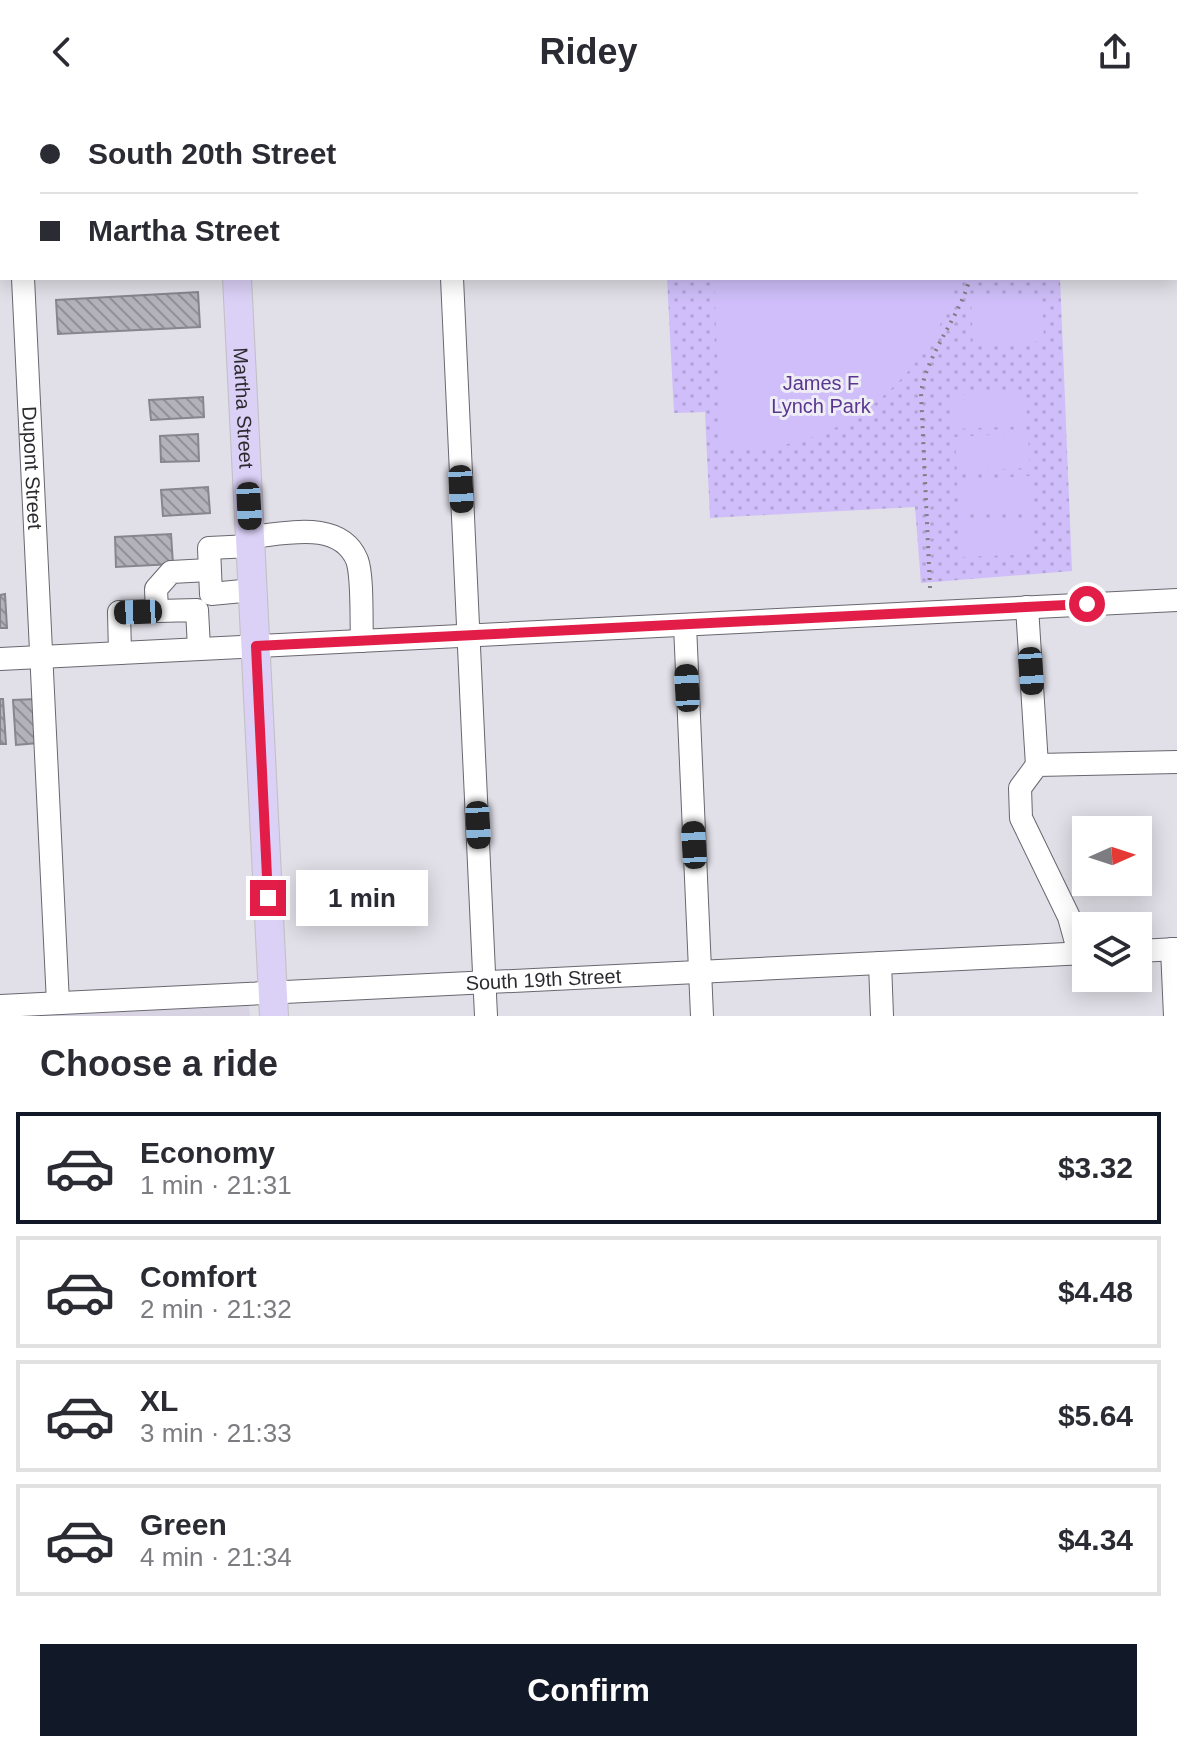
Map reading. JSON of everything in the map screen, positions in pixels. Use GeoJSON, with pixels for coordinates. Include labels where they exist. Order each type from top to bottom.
{"type":"FeatureCollection","features":[{"type":"Feature","properties":{"kind":"main road","name":"Martha Street"},"geometry":{"type":"LineString","coordinates":[[237,280],[273,1004]]}},
{"type":"Feature","properties":{"kind":"street","name":"Dupont Street"},"geometry":{"type":"LineString","coordinates":[[23,280],[58,1003]]}},
{"type":"Feature","properties":{"kind":"street"},"geometry":{"type":"LineString","coordinates":[[452,280],[486,1016]]}},
{"type":"Feature","properties":{"kind":"street"},"geometry":{"type":"LineString","coordinates":[[199,648],[209,548],[306,532],[336,537],[347,544],[358,562],[362,641]]}},
{"type":"Feature","properties":{"kind":"street"},"geometry":{"type":"LineString","coordinates":[[157,611],[156,589],[171,572],[209,570]]}},
{"type":"Feature","properties":{"kind":"street"},"geometry":{"type":"LineString","coordinates":[[120,653],[119,612],[157,611],[253,590]]}},
{"type":"Feature","properties":{"kind":"street"},"geometry":{"type":"LineString","coordinates":[[0,659],[1177,600]]}},
{"type":"Feature","properties":{"kind":"street"},"geometry":{"type":"LineString","coordinates":[[1027,607],[1037,765],[1020,788],[1021,818],[1072,925]]}},
{"type":"Feature","properties":{"kind":"street"},"geometry":{"type":"LineString","coordinates":[[685,625],[702,1016]]}},
{"type":"Feature","properties":{"kind":"street"},"geometry":{"type":"LineString","coordinates":[[1037,765],[1177,762]]}},
{"type":"Feature","properties":{"kind":"street"},"geometry":{"type":"LineString","coordinates":[[1152,950],[1174,949],[1175,1016]]}},
{"type":"Feature","properties":{"kind":"street","name":"South 19th Street"},"geometry":{"type":"LineString","coordinates":[[0,1006],[58,1003],[273,1004],[485,982],[1072,953]]}},
{"type":"Feature","properties":{"kind":"street"},"geometry":{"type":"LineString","coordinates":[[880,963],[882,1016]]}},
{"type":"Feature","properties":{"kind":"path"},"geometry":{"type":"LineString","coordinates":[[930,588],[921,393],[928,368],[969,280]]}},
{"type":"Feature","properties":{"kind":"shaded area"},"geometry":{"type":"Polygon","coordinates":[[[249,1006],[250,1016],[40,1016],[249,1006]]]}},
{"type":"Feature","properties":{"kind":"green space","name":"James F Lynch Park"},"geometry":{"type":"Polygon","coordinates":[[[667,280],[1060,280],[1072,571],[921,583],[915,507],[710,518],[705,412],[674,413],[667,280]]]}},
{"type":"Feature","properties":{"kind":"green space"},"geometry":{"type":"Polygon","coordinates":[[[714,280],[956,280],[945,314],[920,357],[872,405],[833,429],[802,441],[721,450],[714,280]]]}},
{"type":"Feature","properties":{"kind":"green space"},"geometry":{"type":"Polygon","coordinates":[[[1042,295],[1044,341],[973,344],[971,298],[1042,295]]]}},
{"type":"Feature","properties":{"kind":"green space"},"geometry":{"type":"Polygon","coordinates":[[[1026,391],[1027,426],[954,429],[952,395],[1026,391]]]}},
{"type":"Feature","properties":{"kind":"green space"},"geometry":{"type":"Polygon","coordinates":[[[1028,433],[1030,468],[957,471],[955,437],[1028,433]]]}},
{"type":"Feature","properties":{"kind":"green space"},"geometry":{"type":"Polygon","coordinates":[[[1031,476],[1033,511],[959,514],[957,480],[1031,476]]]}},
{"type":"Feature","properties":{"kind":"green space"},"geometry":{"type":"Polygon","coordinates":[[[1033,519],[1034,554],[961,557],[960,522],[1033,519]]]}},
{"type":"Feature","properties":{"kind":"building"},"geometry":{"type":"Polygon","coordinates":[[[198,292],[200,327],[58,334],[56,300],[198,292]]]}},
{"type":"Feature","properties":{"kind":"building"},"geometry":{"type":"Polygon","coordinates":[[[203,397],[204,417],[151,420],[149,400],[203,397]]]}},
{"type":"Feature","properties":{"kind":"building"},"geometry":{"type":"Polygon","coordinates":[[[198,434],[199,461],[161,462],[160,436],[198,434]]]}},
{"type":"Feature","properties":{"kind":"building"},"geometry":{"type":"Polygon","coordinates":[[[208,487],[210,513],[163,516],[161,490],[208,487]]]}},
{"type":"Feature","properties":{"kind":"building"},"geometry":{"type":"Polygon","coordinates":[[[171,534],[173,564],[116,567],[115,537],[171,534]]]}},
{"type":"Feature","properties":{"kind":"building"},"geometry":{"type":"Polygon","coordinates":[[[5,594],[7,628],[0,628],[0,595],[5,594]]]}},
{"type":"Feature","properties":{"kind":"building"},"geometry":{"type":"Polygon","coordinates":[[[0,699],[3,699],[6,744],[0,744],[0,699]]]}},
{"type":"Feature","properties":{"kind":"building"},"geometry":{"type":"Polygon","coordinates":[[[36,699],[38,743],[16,745],[13,700],[36,699]]]}},
{"type":"Feature","properties":{"kind":"route"},"geometry":{"type":"LineString","coordinates":[[268,898],[256,646],[1087,604]]}}]}
